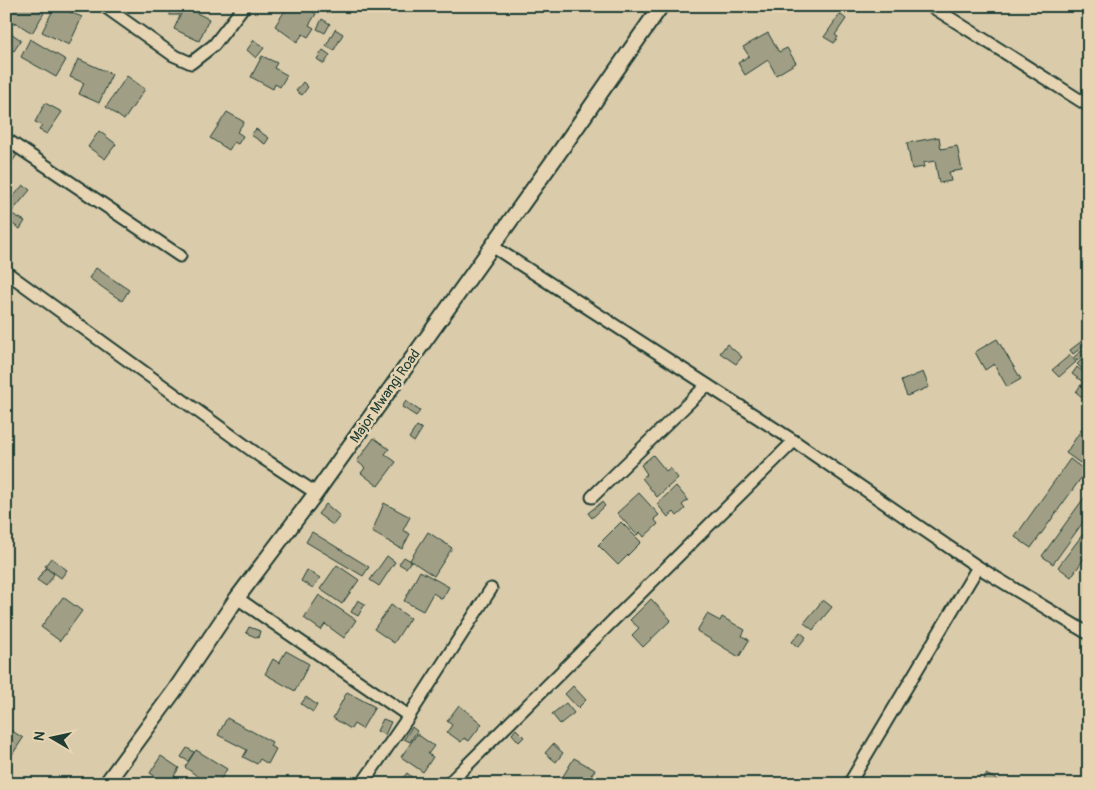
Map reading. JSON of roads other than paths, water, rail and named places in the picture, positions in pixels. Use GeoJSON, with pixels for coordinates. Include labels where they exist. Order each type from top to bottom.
{"type":"FeatureCollection","features":[{"type":"Feature","properties":{"kind":"street"},"geometry":{"type":"LineString","coordinates":[[104,6],[173,55],[191,62],[214,45],[244,6]]}},
{"type":"Feature","properties":{"kind":"street","name":"Major Mwangi Road"},"geometry":{"type":"LineString","coordinates":[[106,784],[175,690],[237,598],[316,493],[661,6]]}},
{"type":"Feature","properties":{"kind":"street"},"geometry":{"type":"LineString","coordinates":[[931,6],[1089,106]]}},
{"type":"Feature","properties":{"kind":"street"},"geometry":{"type":"LineString","coordinates":[[6,138],[180,256]]}},
{"type":"Feature","properties":{"kind":"street"},"geometry":{"type":"LineString","coordinates":[[492,246],[794,441],[978,567],[1089,634]]}},
{"type":"Feature","properties":{"kind":"street"},"geometry":{"type":"LineString","coordinates":[[6,272],[261,457],[316,493]]}},
{"type":"Feature","properties":{"kind":"street"},"geometry":{"type":"LineString","coordinates":[[592,497],[707,385]]}},
{"type":"Feature","properties":{"kind":"street"},"geometry":{"type":"LineString","coordinates":[[448,784],[794,441]]}},
{"type":"Feature","properties":{"kind":"street"},"geometry":{"type":"LineString","coordinates":[[849,784],[978,567]]}},
{"type":"Feature","properties":{"kind":"street"},"geometry":{"type":"LineString","coordinates":[[362,784],[409,716],[491,589]]}},
{"type":"Feature","properties":{"kind":"street"},"geometry":{"type":"LineString","coordinates":[[237,598],[409,716]]}}]}
